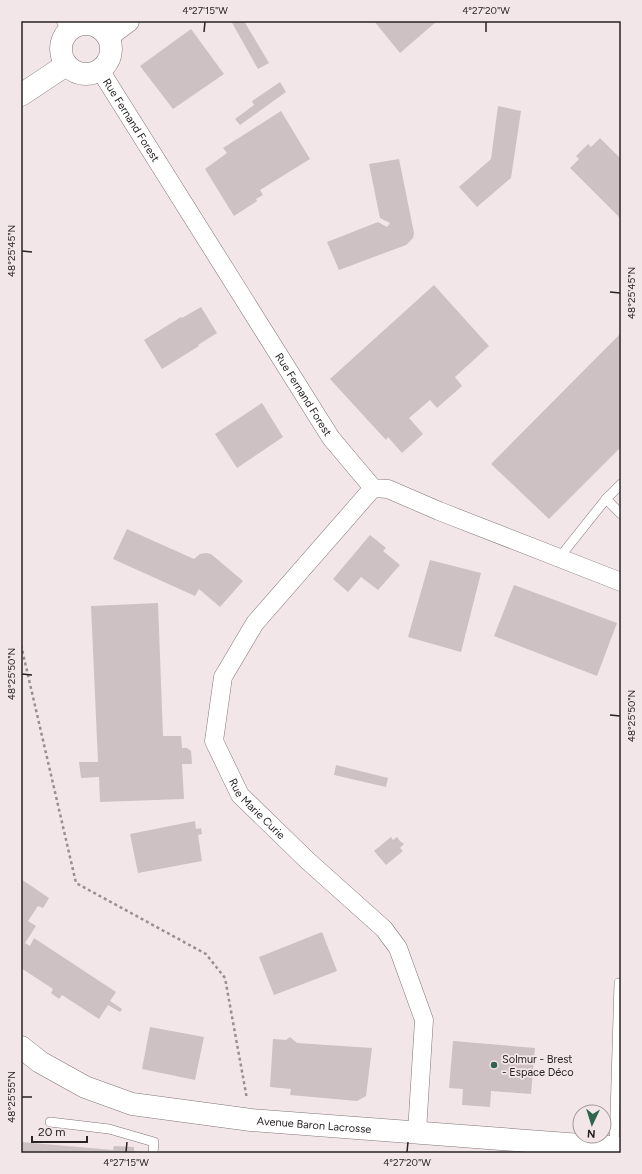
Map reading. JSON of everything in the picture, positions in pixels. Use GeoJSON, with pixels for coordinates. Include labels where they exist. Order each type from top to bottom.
{"type":"FeatureCollection","features":[{"type":"Feature","properties":{"kind":"street"},"geometry":{"type":"LineString","coordinates":[[108,36],[128,21]]}},
{"type":"Feature","properties":{"kind":"street"},"geometry":{"type":"LineString","coordinates":[[68,24],[95,25],[108,36],[111,51],[106,64],[100,70],[94,73],[79,73],[66,65],[60,50],[61,42],[68,24]]}},
{"type":"Feature","properties":{"kind":"street"},"geometry":{"type":"LineString","coordinates":[[21,96],[66,65]]}},
{"type":"Feature","properties":{"kind":"street","name":"Rue Fernand Forest"},"geometry":{"type":"LineString","coordinates":[[100,70],[332,438],[373,488]]}},
{"type":"Feature","properties":{"kind":"street"},"geometry":{"type":"LineString","coordinates":[[373,488],[388,489],[439,512],[621,582]]}},
{"type":"Feature","properties":{"kind":"street","name":"Rue Marie Curie"},"geometry":{"type":"LineString","coordinates":[[373,488],[255,623],[223,677],[214,741],[240,795],[308,861],[384,929],[398,948],[424,1020],[417,1132]]}},
{"type":"Feature","properties":{"kind":"street","name":"Avenue Baron Lacrosse"},"geometry":{"type":"LineString","coordinates":[[21,1047],[40,1062],[85,1087],[132,1104],[251,1120],[417,1132],[518,1143],[618,1148]]}},
{"type":"Feature","properties":{"kind":"lane"},"geometry":{"type":"LineString","coordinates":[[559,558],[606,499],[621,484]]}},
{"type":"Feature","properties":{"kind":"lane"},"geometry":{"type":"LineString","coordinates":[[606,499],[621,514]]}},
{"type":"Feature","properties":{"kind":"lane"},"geometry":{"type":"LineString","coordinates":[[618,1148],[621,983]]}},
{"type":"Feature","properties":{"kind":"lane"},"geometry":{"type":"LineString","coordinates":[[50,1122],[109,1129],[154,1142],[153,1153]]}},
{"type":"Feature","properties":{"kind":"path"},"geometry":{"type":"LineString","coordinates":[[21,645],[76,883],[206,954],[225,978],[251,1120]]}},
{"type":"Feature","properties":{"kind":"building"},"geometry":{"type":"Polygon","coordinates":[[[231,21],[244,21],[269,63],[258,69],[231,21]]]}},
{"type":"Feature","properties":{"kind":"building"},"geometry":{"type":"Polygon","coordinates":[[[374,21],[437,21],[400,53],[374,21]]]}},
{"type":"Feature","properties":{"kind":"building"},"geometry":{"type":"Polygon","coordinates":[[[191,29],[224,74],[173,109],[140,66],[191,29]]]}},
{"type":"Feature","properties":{"kind":"building"},"geometry":{"type":"Polygon","coordinates":[[[280,82],[286,92],[240,125],[235,119],[254,105],[252,101],[280,82]]]}},
{"type":"Feature","properties":{"kind":"building"},"geometry":{"type":"Polygon","coordinates":[[[498,106],[521,111],[511,178],[477,207],[459,187],[491,159],[498,106]]]}},
{"type":"Feature","properties":{"kind":"building"},"geometry":{"type":"Polygon","coordinates":[[[281,111],[310,159],[260,190],[263,195],[256,199],[257,201],[234,216],[205,169],[227,153],[223,148],[281,111]]]}},
{"type":"Feature","properties":{"kind":"building"},"geometry":{"type":"Polygon","coordinates":[[[600,138],[621,159],[621,219],[570,168],[579,159],[576,156],[588,144],[591,147],[600,138]]]}},
{"type":"Feature","properties":{"kind":"building"},"geometry":{"type":"Polygon","coordinates":[[[399,159],[414,233],[413,238],[406,245],[339,270],[327,242],[378,222],[387,227],[390,223],[380,218],[369,164],[399,159]]]}},
{"type":"Feature","properties":{"kind":"building"},"geometry":{"type":"Polygon","coordinates":[[[434,285],[489,346],[455,377],[462,386],[437,408],[430,400],[409,418],[423,434],[402,453],[388,437],[386,440],[330,379],[434,285]]]}},
{"type":"Feature","properties":{"kind":"building"},"geometry":{"type":"Polygon","coordinates":[[[201,307],[217,333],[162,369],[144,340],[181,317],[182,318],[201,307]]]}},
{"type":"Feature","properties":{"kind":"building"},"geometry":{"type":"Polygon","coordinates":[[[621,333],[621,447],[549,519],[491,464],[621,333]]]}},
{"type":"Feature","properties":{"kind":"building"},"geometry":{"type":"Polygon","coordinates":[[[262,403],[283,437],[237,468],[215,434],[262,403]]]}},
{"type":"Feature","properties":{"kind":"building"},"geometry":{"type":"Polygon","coordinates":[[[127,529],[194,559],[200,554],[211,554],[243,581],[220,607],[199,589],[195,596],[113,559],[127,529]]]}},
{"type":"Feature","properties":{"kind":"building"},"geometry":{"type":"Polygon","coordinates":[[[370,535],[386,548],[383,551],[400,565],[378,590],[361,577],[348,592],[333,579],[370,535]]]}},
{"type":"Feature","properties":{"kind":"building"},"geometry":{"type":"Polygon","coordinates":[[[430,560],[481,573],[461,652],[408,637],[430,560]]]}},
{"type":"Feature","properties":{"kind":"building"},"geometry":{"type":"Polygon","coordinates":[[[514,585],[617,623],[597,676],[494,636],[514,585]]]}},
{"type":"Feature","properties":{"kind":"building"},"geometry":{"type":"Polygon","coordinates":[[[158,603],[163,736],[181,736],[182,748],[187,748],[191,751],[192,764],[182,764],[184,799],[100,802],[99,777],[81,778],[79,762],[98,762],[91,606],[158,603]]]}},
{"type":"Feature","properties":{"kind":"building"},"geometry":{"type":"Polygon","coordinates":[[[336,765],[388,778],[386,787],[334,775],[336,765]]]}},
{"type":"Feature","properties":{"kind":"building"},"geometry":{"type":"Polygon","coordinates":[[[195,821],[196,829],[201,828],[202,834],[198,835],[202,861],[138,873],[130,834],[195,821]]]}},
{"type":"Feature","properties":{"kind":"building"},"geometry":{"type":"Polygon","coordinates":[[[391,837],[393,840],[397,837],[404,844],[400,848],[403,851],[386,865],[374,851],[391,837]]]}},
{"type":"Feature","properties":{"kind":"building"},"geometry":{"type":"Polygon","coordinates":[[[21,879],[49,898],[43,908],[38,906],[28,921],[36,926],[25,943],[30,946],[34,938],[116,992],[110,1001],[122,1009],[120,1012],[108,1005],[99,1019],[62,995],[59,999],[51,993],[53,989],[21,968],[21,879]]]}},
{"type":"Feature","properties":{"kind":"building"},"geometry":{"type":"Polygon","coordinates":[[[322,932],[337,971],[274,995],[259,957],[322,932]]]}},
{"type":"Feature","properties":{"kind":"building"},"geometry":{"type":"Polygon","coordinates":[[[150,1027],[204,1037],[195,1080],[142,1069],[150,1027]]]}},
{"type":"Feature","properties":{"kind":"building"},"geometry":{"type":"Polygon","coordinates":[[[290,1037],[297,1043],[372,1048],[366,1096],[357,1101],[290,1095],[291,1089],[270,1087],[273,1039],[286,1040],[290,1037]]]}},
{"type":"Feature","properties":{"kind":"building"},"geometry":{"type":"Polygon","coordinates":[[[453,1041],[535,1048],[531,1094],[491,1091],[490,1107],[462,1105],[463,1089],[449,1088],[453,1041]]]}},
{"type":"Feature","properties":{"kind":"building"},"geometry":{"type":"Polygon","coordinates":[[[21,1142],[113,1150],[114,1146],[134,1147],[134,1151],[146,1153],[21,1153],[21,1142]]]}},
{"type":"Feature","properties":{"kind":"place","name":"Solmur - Brest - Espace Déco"},"geometry":{"type":"Point","coordinates":[494,1065]}}]}
